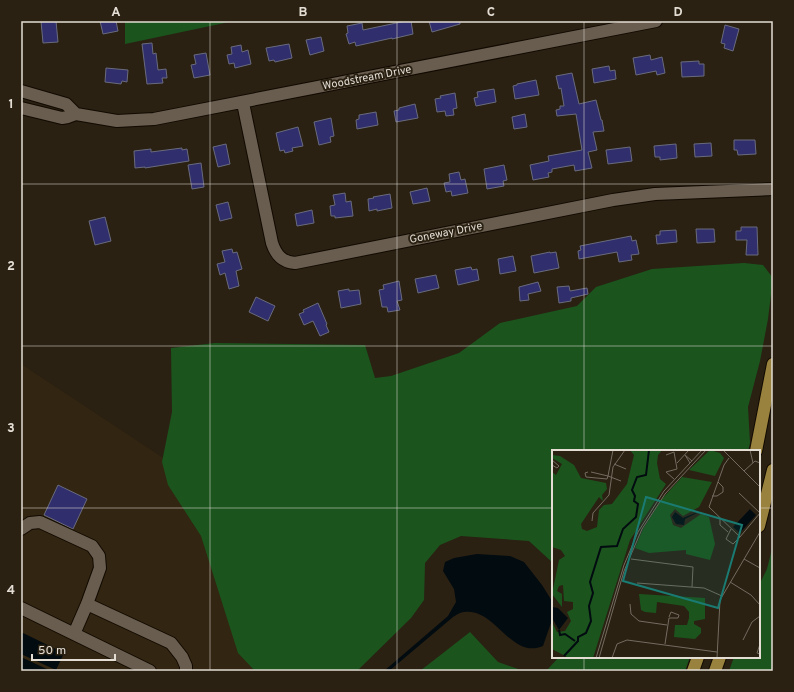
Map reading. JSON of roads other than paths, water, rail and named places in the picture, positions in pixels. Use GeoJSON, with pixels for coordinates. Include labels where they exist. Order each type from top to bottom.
{"type":"FeatureCollection","features":[{"type":"Feature","properties":{"kind":"main road"},"geometry":{"type":"LineString","coordinates":[[756,450],[773,364]]}},
{"type":"Feature","properties":{"kind":"main road"},"geometry":{"type":"LineString","coordinates":[[760,522],[773,470]]}},
{"type":"Feature","properties":{"kind":"main road"},"geometry":{"type":"LineString","coordinates":[[693,671],[698,658]]}},
{"type":"Feature","properties":{"kind":"main road"},"geometry":{"type":"LineString","coordinates":[[715,671],[720,658]]}},
{"type":"Feature","properties":{"kind":"street","name":"Woodstream Drive"},"geometry":{"type":"LineString","coordinates":[[21,108],[62,118],[76,114],[117,121],[161,118],[656,21]]}},
{"type":"Feature","properties":{"kind":"street","name":"Woodstream Drive"},"geometry":{"type":"LineString","coordinates":[[21,91],[66,104],[76,114]]}},
{"type":"Feature","properties":{"kind":"street","name":"Goneway Drive"},"geometry":{"type":"LineString","coordinates":[[243,103],[272,243],[275,252],[281,259],[288,262],[295,263],[613,200],[655,194],[773,189]]}},
{"type":"Feature","properties":{"kind":"street"},"geometry":{"type":"LineString","coordinates":[[21,529],[30,523],[40,522],[92,546],[98,556],[100,568],[74,634]]}},
{"type":"Feature","properties":{"kind":"street"},"geometry":{"type":"LineString","coordinates":[[87,604],[171,643],[182,657],[186,666],[186,671]]}},
{"type":"Feature","properties":{"kind":"street"},"geometry":{"type":"LineString","coordinates":[[21,608],[150,671]]}}]}
